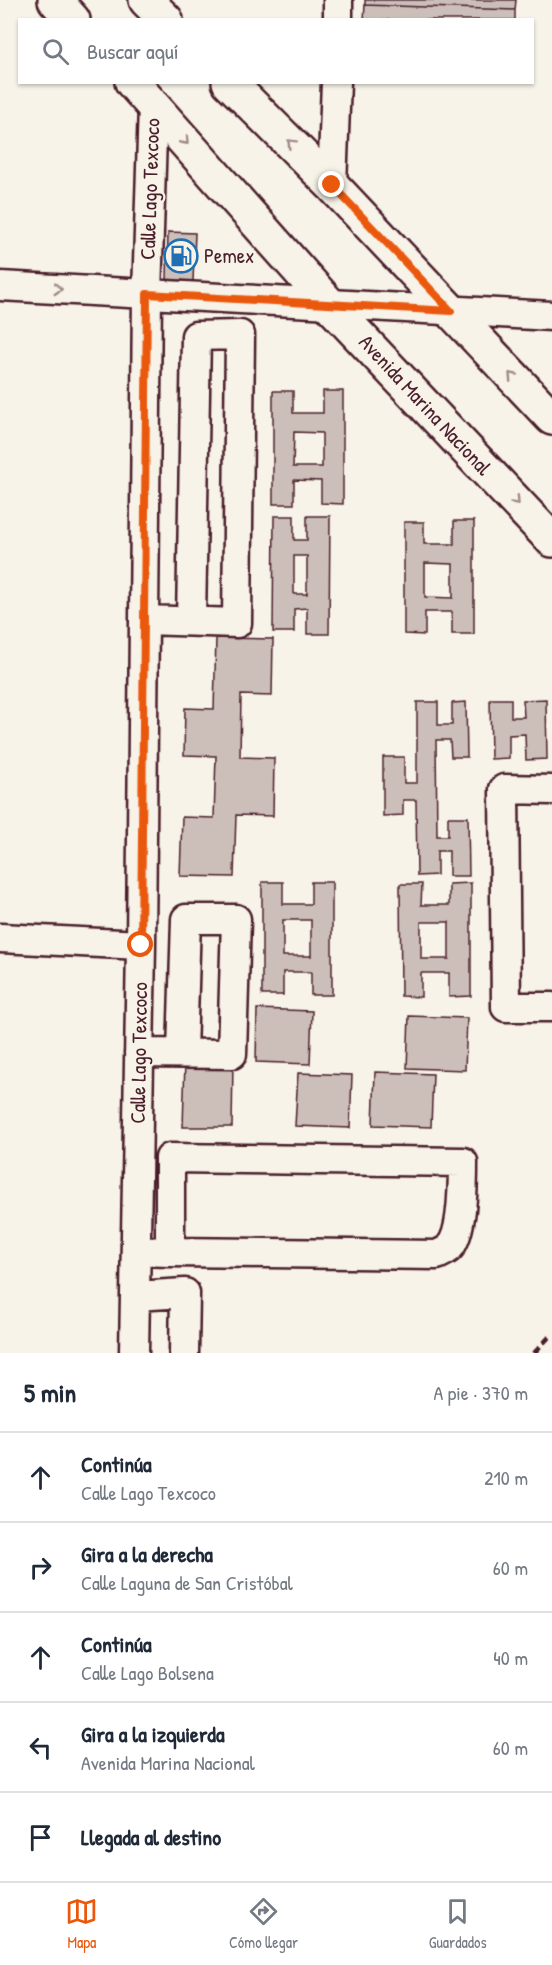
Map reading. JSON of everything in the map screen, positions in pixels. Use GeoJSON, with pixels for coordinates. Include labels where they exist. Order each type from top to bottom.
{"type":"FeatureCollection","features":[{"type":"Feature","properties":{"kind":"main road"},"geometry":{"type":"LineString","coordinates":[[55,0],[71,18]]}},
{"type":"Feature","properties":{"kind":"main road"},"geometry":{"type":"LineString","coordinates":[[231,84],[332,185],[552,418]]}},
{"type":"Feature","properties":{"kind":"main road","name":"Avenida Marina Nacional"},"geometry":{"type":"LineString","coordinates":[[142,94],[329,304],[552,540]]}},
{"type":"Feature","properties":{"kind":"street"},"geometry":{"type":"LineString","coordinates":[[338,0],[338,18]]}},
{"type":"Feature","properties":{"kind":"street"},"geometry":{"type":"LineString","coordinates":[[332,185],[336,84]]}},
{"type":"Feature","properties":{"kind":"street","name":"Calle Lago Texcoco"},"geometry":{"type":"LineString","coordinates":[[134,1353],[141,945],[147,294],[142,94]]}},
{"type":"Feature","properties":{"kind":"street"},"geometry":{"type":"LineString","coordinates":[[0,286],[552,316]]}},
{"type":"Feature","properties":{"kind":"street"},"geometry":{"type":"LineString","coordinates":[[144,620],[237,623],[240,335],[196,336],[191,621]]}},
{"type":"Feature","properties":{"kind":"street"},"geometry":{"type":"LineString","coordinates":[[552,790],[504,789],[506,1007],[552,1007]]}},
{"type":"Feature","properties":{"kind":"street"},"geometry":{"type":"LineString","coordinates":[[139,1053],[232,1054],[236,919],[186,918],[182,1053]]}},
{"type":"Feature","properties":{"kind":"street"},"geometry":{"type":"LineString","coordinates":[[0,938],[141,945]]}},
{"type":"Feature","properties":{"kind":"street"},"geometry":{"type":"LineString","coordinates":[[136,1251],[170,1252],[437,1255],[448,1250],[455,1240],[462,1201],[463,1162],[170,1158],[170,1252]]}},
{"type":"Feature","properties":{"kind":"street"},"geometry":{"type":"LineString","coordinates":[[135,1296],[185,1293],[184,1353]]}},
{"type":"Feature","properties":{"kind":"building"},"geometry":{"type":"Polygon","coordinates":[[[365,0],[516,0],[515,10],[365,5],[365,0]]]}},
{"type":"Feature","properties":{"kind":"building"},"geometry":{"type":"Polygon","coordinates":[[[365,5],[515,10],[515,18],[364,18],[365,5]]]}},
{"type":"Feature","properties":{"kind":"building","name":"Pemex"},"geometry":{"type":"Polygon","coordinates":[[[168,232],[195,233],[193,281],[167,280],[168,232]]]}},
{"type":"Feature","properties":{"kind":"building"},"geometry":{"type":"Polygon","coordinates":[[[273,391],[293,391],[293,413],[323,413],[323,391],[343,391],[343,504],[321,503],[321,481],[294,480],[294,504],[273,504],[273,391]],[[294,432],[293,467],[322,467],[322,433],[294,432]]]}},
{"type":"Feature","properties":{"kind":"building"},"geometry":{"type":"Polygon","coordinates":[[[274,516],[294,516],[294,540],[307,540],[307,516],[330,516],[329,634],[307,634],[307,608],[294,609],[294,632],[273,632],[274,516]],[[294,556],[294,594],[307,594],[307,556],[294,556]]]}},
{"type":"Feature","properties":{"kind":"building"},"geometry":{"type":"Polygon","coordinates":[[[454,521],[474,521],[474,634],[452,634],[452,612],[425,612],[425,635],[404,634],[404,522],[424,522],[424,544],[454,544],[454,521]],[[425,563],[425,597],[453,598],[453,564],[425,563]]]}},
{"type":"Feature","properties":{"kind":"building"},"geometry":{"type":"Polygon","coordinates":[[[216,638],[273,639],[272,696],[241,695],[240,757],[274,758],[273,816],[236,815],[234,877],[180,876],[182,817],[214,818],[216,756],[184,755],[185,708],[214,709],[216,638]]]}},
{"type":"Feature","properties":{"kind":"building"},"geometry":{"type":"Polygon","coordinates":[[[490,699],[511,699],[511,717],[524,717],[523,700],[546,699],[547,759],[526,760],[525,734],[509,735],[509,758],[491,759],[490,699]]]}},
{"type":"Feature","properties":{"kind":"building"},"geometry":{"type":"Polygon","coordinates":[[[417,702],[438,702],[438,725],[452,725],[452,703],[466,702],[467,757],[451,757],[450,740],[436,740],[437,836],[448,836],[448,817],[468,817],[469,876],[449,876],[449,851],[437,851],[437,875],[417,876],[416,800],[403,800],[403,815],[383,816],[383,757],[404,757],[404,783],[417,783],[417,702]]]}},
{"type":"Feature","properties":{"kind":"building"},"geometry":{"type":"Polygon","coordinates":[[[262,882],[283,882],[283,904],[311,904],[311,882],[332,882],[332,995],[311,995],[311,972],[283,972],[283,995],[262,995],[262,882]],[[283,920],[283,956],[311,956],[311,920],[283,920]]]}},
{"type":"Feature","properties":{"kind":"building"},"geometry":{"type":"Polygon","coordinates":[[[471,883],[471,996],[449,997],[449,973],[421,973],[421,997],[401,996],[400,884],[422,884],[421,905],[449,905],[449,884],[471,883]],[[421,922],[421,959],[449,959],[449,922],[421,922]]]}},
{"type":"Feature","properties":{"kind":"building"},"geometry":{"type":"Polygon","coordinates":[[[257,1009],[312,1011],[310,1064],[256,1062],[257,1009]]]}},
{"type":"Feature","properties":{"kind":"building"},"geometry":{"type":"Polygon","coordinates":[[[409,1016],[467,1018],[465,1070],[407,1068],[409,1016]]]}},
{"type":"Feature","properties":{"kind":"building"},"geometry":{"type":"Polygon","coordinates":[[[185,1061],[233,1062],[232,1127],[183,1127],[185,1061]]]}},
{"type":"Feature","properties":{"kind":"building"},"geometry":{"type":"Polygon","coordinates":[[[375,1072],[433,1074],[431,1127],[373,1125],[375,1072]]]}},
{"type":"Feature","properties":{"kind":"building"},"geometry":{"type":"Polygon","coordinates":[[[298,1073],[352,1075],[350,1128],[295,1126],[298,1073]]]}},
{"type":"Feature","properties":{"kind":"railway"},"geometry":{"type":"LineString","coordinates":[[534,1353],[552,1334]]}},
{"type":"Feature","properties":{"kind":"place","name":"Pemex"},"geometry":{"type":"Point","coordinates":[181,256]}},
{"type":"Feature","properties":{"kind":"route"},"geometry":{"type":"LineString","coordinates":[[141,945],[147,294],[451,311],[332,185]]}}]}
